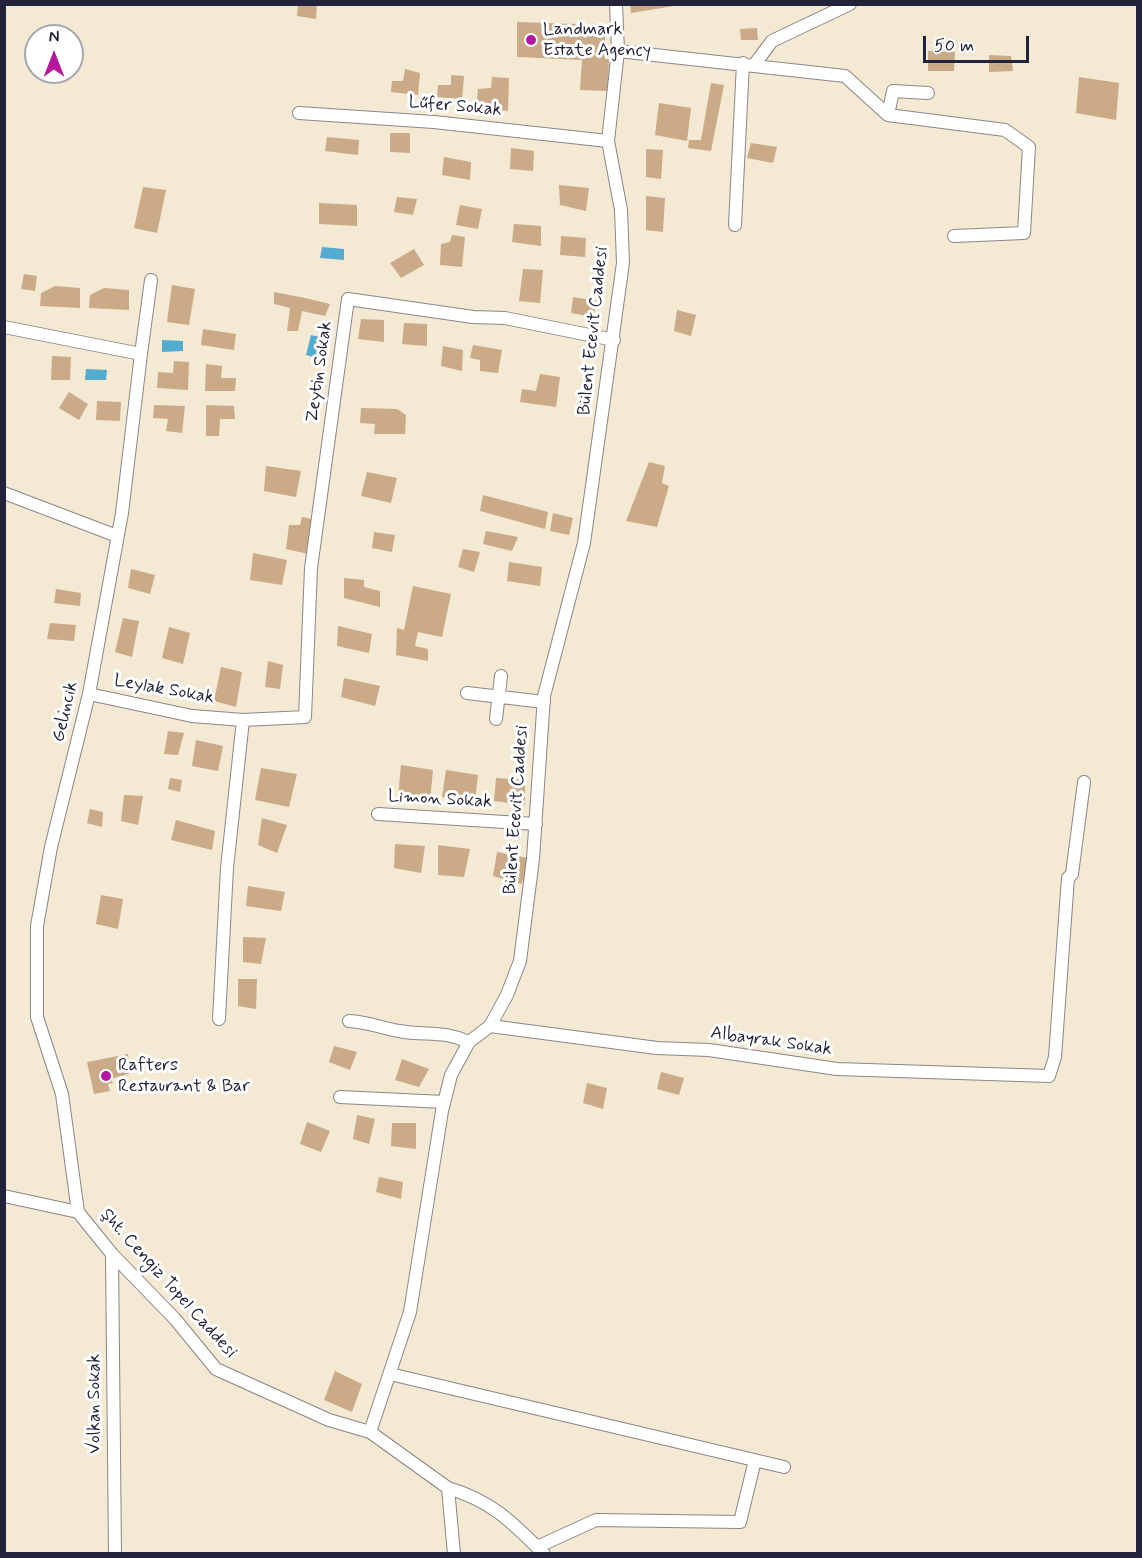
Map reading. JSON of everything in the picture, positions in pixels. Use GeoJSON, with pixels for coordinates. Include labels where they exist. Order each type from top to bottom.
{"type":"FeatureCollection","features":[{"type":"Feature","properties":{"kind":"street","name":"Bülent Ecevit Caddesi"},"geometry":{"type":"LineString","coordinates":[[370,1432],[410,1312],[444,1102],[451,1075],[469,1042],[490,1026],[507,995],[520,961],[530,899],[544,702],[584,543],[623,263],[621,210],[608,141],[618,51],[616,4]]}},
{"type":"Feature","properties":{"kind":"street"},"geometry":{"type":"LineString","coordinates":[[735,225],[749,64],[772,41],[850,4]]}},
{"type":"Feature","properties":{"kind":"street"},"geometry":{"type":"LineString","coordinates":[[618,51],[845,76],[888,115],[1005,130],[1029,147],[1024,233],[954,236]]}},
{"type":"Feature","properties":{"kind":"street"},"geometry":{"type":"LineString","coordinates":[[888,115],[893,91],[928,93]]}},
{"type":"Feature","properties":{"kind":"street","name":"Lűfer Sokak"},"geometry":{"type":"LineString","coordinates":[[299,113],[434,122],[608,141]]}},
{"type":"Feature","properties":{"kind":"street","name":"Gelincik"},"geometry":{"type":"LineString","coordinates":[[78,1212],[62,1094],[38,1017],[35,958],[37,926],[51,847],[89,694],[128,479],[134,400],[151,280]]}},
{"type":"Feature","properties":{"kind":"street","name":"Zeytin Sokak"},"geometry":{"type":"LineString","coordinates":[[305,717],[311,568],[348,299],[472,317],[505,318],[614,340]]}},
{"type":"Feature","properties":{"kind":"street"},"geometry":{"type":"LineString","coordinates":[[4,327],[141,354]]}},
{"type":"Feature","properties":{"kind":"street"},"geometry":{"type":"LineString","coordinates":[[4,493],[117,536]]}},
{"type":"Feature","properties":{"kind":"street"},"geometry":{"type":"LineString","coordinates":[[496,719],[501,676]]}},
{"type":"Feature","properties":{"kind":"street"},"geometry":{"type":"LineString","coordinates":[[467,693],[544,702]]}},
{"type":"Feature","properties":{"kind":"street","name":"Leylak Sokak"},"geometry":{"type":"LineString","coordinates":[[89,694],[192,716],[243,720],[305,717]]}},
{"type":"Feature","properties":{"kind":"street"},"geometry":{"type":"LineString","coordinates":[[219,1019],[228,868],[243,720]]}},
{"type":"Feature","properties":{"kind":"street","name":"Albayrak Sokak"},"geometry":{"type":"LineString","coordinates":[[490,1026],[657,1048],[709,1050],[837,1069],[1048,1076],[1055,1057],[1068,878],[1072,874],[1084,782]]}},
{"type":"Feature","properties":{"kind":"street","name":"Limon Sokak"},"geometry":{"type":"LineString","coordinates":[[378,814],[536,824]]}},
{"type":"Feature","properties":{"kind":"street"},"geometry":{"type":"LineString","coordinates":[[349,1021],[370,1023],[406,1032],[452,1034],[469,1042]]}},
{"type":"Feature","properties":{"kind":"street"},"geometry":{"type":"LineString","coordinates":[[340,1097],[444,1102]]}},
{"type":"Feature","properties":{"kind":"street","name":"Şht. Cengiz Topel Caddesi"},"geometry":{"type":"LineString","coordinates":[[4,1196],[78,1212],[112,1254],[175,1319],[216,1369],[329,1420],[370,1432]]}},
{"type":"Feature","properties":{"kind":"street","name":"Volkan Sokak"},"geometry":{"type":"LineString","coordinates":[[112,1254],[115,1554]]}},
{"type":"Feature","properties":{"kind":"street"},"geometry":{"type":"LineString","coordinates":[[390,1374],[784,1467]]}},
{"type":"Feature","properties":{"kind":"street"},"geometry":{"type":"LineString","coordinates":[[370,1432],[448,1488],[472,1495],[495,1506],[541,1550],[596,1520],[740,1522],[755,1460]]}},
{"type":"Feature","properties":{"kind":"street"},"geometry":{"type":"LineString","coordinates":[[448,1488],[454,1554]]}},
{"type":"Feature","properties":{"kind":"water"},"geometry":{"type":"Polygon","coordinates":[[[322,247],[344,249],[344,260],[320,258],[322,247]]]}},
{"type":"Feature","properties":{"kind":"water"},"geometry":{"type":"Polygon","coordinates":[[[311,335],[320,337],[317,358],[306,355],[311,335]]]}},
{"type":"Feature","properties":{"kind":"water"},"geometry":{"type":"Polygon","coordinates":[[[162,340],[183,341],[183,351],[162,352],[162,340]]]}},
{"type":"Feature","properties":{"kind":"water"},"geometry":{"type":"Polygon","coordinates":[[[86,369],[107,370],[106,380],[85,380],[86,369]]]}},
{"type":"Feature","properties":{"kind":"building"},"geometry":{"type":"Polygon","coordinates":[[[298,4],[317,4],[316,19],[297,16],[298,4]]]}},
{"type":"Feature","properties":{"kind":"building"},"geometry":{"type":"Polygon","coordinates":[[[630,4],[674,4],[674,6],[631,13],[630,4]]]}},
{"type":"Feature","properties":{"kind":"building"},"geometry":{"type":"Polygon","coordinates":[[[517,22],[605,25],[605,59],[609,59],[608,91],[580,90],[582,60],[517,57],[517,22]]]}},
{"type":"Feature","properties":{"kind":"building"},"geometry":{"type":"Polygon","coordinates":[[[757,28],[758,40],[741,40],[740,29],[757,28]]]}},
{"type":"Feature","properties":{"kind":"building"},"geometry":{"type":"Polygon","coordinates":[[[928,51],[955,52],[954,71],[928,71],[928,51]]]}},
{"type":"Feature","properties":{"kind":"building"},"geometry":{"type":"Polygon","coordinates":[[[989,55],[1011,56],[1013,71],[989,72],[989,55]]]}},
{"type":"Feature","properties":{"kind":"building"},"geometry":{"type":"Polygon","coordinates":[[[405,69],[420,73],[418,95],[391,92],[392,81],[403,81],[405,69]]]}},
{"type":"Feature","properties":{"kind":"building"},"geometry":{"type":"Polygon","coordinates":[[[451,75],[464,76],[462,99],[437,97],[438,85],[451,85],[451,75]]]}},
{"type":"Feature","properties":{"kind":"building"},"geometry":{"type":"Polygon","coordinates":[[[492,77],[509,78],[508,111],[484,108],[484,102],[477,101],[478,89],[491,88],[492,77]]]}},
{"type":"Feature","properties":{"kind":"building"},"geometry":{"type":"Polygon","coordinates":[[[1079,77],[1119,83],[1116,120],[1076,113],[1079,77]]]}},
{"type":"Feature","properties":{"kind":"building"},"geometry":{"type":"Polygon","coordinates":[[[711,83],[724,85],[711,151],[688,148],[689,140],[701,140],[711,83]]]}},
{"type":"Feature","properties":{"kind":"building"},"geometry":{"type":"Polygon","coordinates":[[[659,103],[691,108],[687,141],[655,135],[659,103]]]}},
{"type":"Feature","properties":{"kind":"building"},"geometry":{"type":"Polygon","coordinates":[[[390,133],[410,133],[410,153],[390,152],[390,133]]]}},
{"type":"Feature","properties":{"kind":"building"},"geometry":{"type":"Polygon","coordinates":[[[327,137],[359,140],[358,155],[325,151],[327,137]]]}},
{"type":"Feature","properties":{"kind":"building"},"geometry":{"type":"Polygon","coordinates":[[[751,143],[777,147],[773,163],[747,158],[751,143]]]}},
{"type":"Feature","properties":{"kind":"building"},"geometry":{"type":"Polygon","coordinates":[[[511,148],[534,151],[533,171],[510,169],[511,148]]]}},
{"type":"Feature","properties":{"kind":"building"},"geometry":{"type":"Polygon","coordinates":[[[646,149],[663,150],[661,179],[646,177],[646,149]]]}},
{"type":"Feature","properties":{"kind":"building"},"geometry":{"type":"Polygon","coordinates":[[[444,157],[471,162],[470,180],[442,175],[444,157]]]}},
{"type":"Feature","properties":{"kind":"building"},"geometry":{"type":"Polygon","coordinates":[[[559,185],[589,188],[586,211],[560,205],[559,185]]]}},
{"type":"Feature","properties":{"kind":"building"},"geometry":{"type":"Polygon","coordinates":[[[143,187],[166,190],[157,233],[134,228],[143,187]]]}},
{"type":"Feature","properties":{"kind":"building"},"geometry":{"type":"Polygon","coordinates":[[[646,196],[665,198],[663,232],[646,230],[646,196]]]}},
{"type":"Feature","properties":{"kind":"building"},"geometry":{"type":"Polygon","coordinates":[[[397,197],[417,199],[413,215],[394,212],[397,197]]]}},
{"type":"Feature","properties":{"kind":"building"},"geometry":{"type":"Polygon","coordinates":[[[319,203],[357,205],[357,226],[319,224],[319,203]]]}},
{"type":"Feature","properties":{"kind":"building"},"geometry":{"type":"Polygon","coordinates":[[[460,205],[482,209],[478,229],[456,225],[460,205]]]}},
{"type":"Feature","properties":{"kind":"building"},"geometry":{"type":"Polygon","coordinates":[[[514,224],[541,226],[541,246],[512,242],[514,224]]]}},
{"type":"Feature","properties":{"kind":"building"},"geometry":{"type":"Polygon","coordinates":[[[452,235],[465,237],[462,267],[440,265],[441,244],[450,242],[452,235]]]}},
{"type":"Feature","properties":{"kind":"building"},"geometry":{"type":"Polygon","coordinates":[[[561,236],[586,238],[585,257],[560,255],[561,236]]]}},
{"type":"Feature","properties":{"kind":"building"},"geometry":{"type":"Polygon","coordinates":[[[414,249],[424,265],[401,278],[390,263],[414,249]]]}},
{"type":"Feature","properties":{"kind":"building"},"geometry":{"type":"Polygon","coordinates":[[[523,269],[543,270],[540,303],[519,301],[523,269]]]}},
{"type":"Feature","properties":{"kind":"building"},"geometry":{"type":"Polygon","coordinates":[[[24,274],[37,276],[35,291],[21,289],[24,274]]]}},
{"type":"Feature","properties":{"kind":"building"},"geometry":{"type":"Polygon","coordinates":[[[172,285],[195,289],[189,325],[167,322],[172,285]]]}},
{"type":"Feature","properties":{"kind":"building"},"geometry":{"type":"Polygon","coordinates":[[[55,286],[80,288],[80,308],[40,306],[41,293],[55,286]]]}},
{"type":"Feature","properties":{"kind":"building"},"geometry":{"type":"Polygon","coordinates":[[[104,288],[129,290],[129,310],[89,308],[90,295],[104,288]]]}},
{"type":"Feature","properties":{"kind":"building"},"geometry":{"type":"Polygon","coordinates":[[[274,292],[330,304],[325,316],[302,311],[298,331],[287,331],[290,308],[274,304],[274,292]]]}},
{"type":"Feature","properties":{"kind":"building"},"geometry":{"type":"Polygon","coordinates":[[[573,297],[596,301],[594,317],[571,313],[573,297]]]}},
{"type":"Feature","properties":{"kind":"building"},"geometry":{"type":"Polygon","coordinates":[[[677,310],[696,315],[691,336],[674,331],[677,310]]]}},
{"type":"Feature","properties":{"kind":"building"},"geometry":{"type":"Polygon","coordinates":[[[361,319],[384,320],[384,342],[358,339],[361,319]]]}},
{"type":"Feature","properties":{"kind":"building"},"geometry":{"type":"Polygon","coordinates":[[[404,323],[427,324],[427,346],[402,344],[404,323]]]}},
{"type":"Feature","properties":{"kind":"building"},"geometry":{"type":"Polygon","coordinates":[[[203,329],[236,334],[234,350],[201,345],[203,329]]]}},
{"type":"Feature","properties":{"kind":"building"},"geometry":{"type":"Polygon","coordinates":[[[473,345],[502,350],[498,373],[480,371],[480,360],[470,358],[473,345]]]}},
{"type":"Feature","properties":{"kind":"building"},"geometry":{"type":"Polygon","coordinates":[[[443,346],[463,350],[462,371],[441,366],[443,346]]]}},
{"type":"Feature","properties":{"kind":"building"},"geometry":{"type":"Polygon","coordinates":[[[52,356],[71,357],[70,380],[51,380],[52,356]]]}},
{"type":"Feature","properties":{"kind":"building"},"geometry":{"type":"Polygon","coordinates":[[[174,361],[189,362],[188,390],[157,388],[158,372],[173,373],[174,361]]]}},
{"type":"Feature","properties":{"kind":"building"},"geometry":{"type":"Polygon","coordinates":[[[206,364],[222,366],[221,378],[236,378],[235,391],[205,391],[206,364]]]}},
{"type":"Feature","properties":{"kind":"building"},"geometry":{"type":"Polygon","coordinates":[[[540,374],[560,377],[556,407],[520,402],[522,389],[536,391],[540,374]]]}},
{"type":"Feature","properties":{"kind":"building"},"geometry":{"type":"Polygon","coordinates":[[[69,392],[88,404],[79,420],[59,408],[69,392]]]}},
{"type":"Feature","properties":{"kind":"building"},"geometry":{"type":"Polygon","coordinates":[[[97,401],[121,402],[120,421],[96,420],[97,401]]]}},
{"type":"Feature","properties":{"kind":"building"},"geometry":{"type":"Polygon","coordinates":[[[154,405],[185,406],[182,433],[166,431],[168,419],[153,418],[154,405]]]}},
{"type":"Feature","properties":{"kind":"building"},"geometry":{"type":"Polygon","coordinates":[[[206,405],[234,406],[235,419],[220,419],[219,436],[206,436],[206,405]]]}},
{"type":"Feature","properties":{"kind":"building"},"geometry":{"type":"Polygon","coordinates":[[[361,408],[397,409],[406,415],[405,434],[374,434],[375,424],[360,423],[361,408]]]}},
{"type":"Feature","properties":{"kind":"building"},"geometry":{"type":"Polygon","coordinates":[[[649,462],[665,466],[662,483],[669,486],[657,527],[626,521],[649,462]]]}},
{"type":"Feature","properties":{"kind":"building"},"geometry":{"type":"Polygon","coordinates":[[[266,466],[301,471],[296,497],[264,491],[266,466]]]}},
{"type":"Feature","properties":{"kind":"building"},"geometry":{"type":"Polygon","coordinates":[[[367,472],[397,478],[391,503],[361,496],[367,472]]]}},
{"type":"Feature","properties":{"kind":"building"},"geometry":{"type":"Polygon","coordinates":[[[483,495],[548,512],[545,529],[480,511],[483,495]]]}},
{"type":"Feature","properties":{"kind":"building"},"geometry":{"type":"Polygon","coordinates":[[[553,513],[573,518],[569,535],[550,531],[553,513]]]}},
{"type":"Feature","properties":{"kind":"building"},"geometry":{"type":"Polygon","coordinates":[[[302,517],[317,520],[313,555],[286,549],[289,525],[300,525],[302,517]]]}},
{"type":"Feature","properties":{"kind":"building"},"geometry":{"type":"Polygon","coordinates":[[[486,531],[518,537],[512,551],[483,544],[486,531]]]}},
{"type":"Feature","properties":{"kind":"building"},"geometry":{"type":"Polygon","coordinates":[[[374,532],[395,535],[392,552],[372,548],[374,532]]]}},
{"type":"Feature","properties":{"kind":"building"},"geometry":{"type":"Polygon","coordinates":[[[463,549],[480,552],[474,572],[458,567],[463,549]]]}},
{"type":"Feature","properties":{"kind":"building"},"geometry":{"type":"Polygon","coordinates":[[[253,553],[287,560],[282,585],[250,580],[253,553]]]}},
{"type":"Feature","properties":{"kind":"building"},"geometry":{"type":"Polygon","coordinates":[[[509,562],[542,567],[540,586],[507,581],[509,562]]]}},
{"type":"Feature","properties":{"kind":"building"},"geometry":{"type":"Polygon","coordinates":[[[131,569],[155,575],[150,594],[128,588],[131,569]]]}},
{"type":"Feature","properties":{"kind":"building"},"geometry":{"type":"Polygon","coordinates":[[[344,578],[364,580],[364,587],[380,591],[380,607],[344,598],[344,578]]]}},
{"type":"Feature","properties":{"kind":"building"},"geometry":{"type":"Polygon","coordinates":[[[413,586],[451,594],[442,637],[418,632],[415,646],[428,649],[428,661],[396,655],[397,628],[404,630],[413,586]]]}},
{"type":"Feature","properties":{"kind":"building"},"geometry":{"type":"Polygon","coordinates":[[[56,589],[81,593],[80,606],[54,603],[56,589]]]}},
{"type":"Feature","properties":{"kind":"building"},"geometry":{"type":"Polygon","coordinates":[[[123,618],[139,621],[132,657],[115,652],[123,618]]]}},
{"type":"Feature","properties":{"kind":"building"},"geometry":{"type":"Polygon","coordinates":[[[50,623],[76,625],[74,641],[47,639],[50,623]]]}},
{"type":"Feature","properties":{"kind":"building"},"geometry":{"type":"Polygon","coordinates":[[[338,626],[372,634],[369,653],[337,646],[338,626]]]}},
{"type":"Feature","properties":{"kind":"building"},"geometry":{"type":"Polygon","coordinates":[[[169,627],[190,633],[183,664],[162,658],[169,627]]]}},
{"type":"Feature","properties":{"kind":"building"},"geometry":{"type":"Polygon","coordinates":[[[268,661],[283,665],[280,689],[265,687],[268,661]]]}},
{"type":"Feature","properties":{"kind":"building"},"geometry":{"type":"Polygon","coordinates":[[[221,667],[242,672],[236,707],[214,701],[221,667]]]}},
{"type":"Feature","properties":{"kind":"building"},"geometry":{"type":"Polygon","coordinates":[[[344,678],[380,686],[375,706],[341,697],[344,678]]]}},
{"type":"Feature","properties":{"kind":"building"},"geometry":{"type":"Polygon","coordinates":[[[168,731],[184,733],[178,755],[164,754],[168,731]]]}},
{"type":"Feature","properties":{"kind":"building"},"geometry":{"type":"Polygon","coordinates":[[[196,740],[223,746],[218,771],[192,766],[196,740]]]}},
{"type":"Feature","properties":{"kind":"building"},"geometry":{"type":"Polygon","coordinates":[[[401,765],[433,770],[430,801],[398,797],[401,765]]]}},
{"type":"Feature","properties":{"kind":"building"},"geometry":{"type":"Polygon","coordinates":[[[261,768],[297,774],[289,807],[255,800],[261,768]]]}},
{"type":"Feature","properties":{"kind":"building"},"geometry":{"type":"Polygon","coordinates":[[[446,770],[478,775],[475,801],[442,797],[446,770]]]}},
{"type":"Feature","properties":{"kind":"building"},"geometry":{"type":"Polygon","coordinates":[[[170,778],[182,780],[180,792],[168,789],[170,778]]]}},
{"type":"Feature","properties":{"kind":"building"},"geometry":{"type":"Polygon","coordinates":[[[496,778],[525,780],[525,805],[494,801],[496,778]]]}},
{"type":"Feature","properties":{"kind":"building"},"geometry":{"type":"Polygon","coordinates":[[[124,795],[143,796],[138,825],[121,821],[124,795]]]}},
{"type":"Feature","properties":{"kind":"building"},"geometry":{"type":"Polygon","coordinates":[[[90,809],[103,812],[102,827],[87,823],[90,809]]]}},
{"type":"Feature","properties":{"kind":"building"},"geometry":{"type":"Polygon","coordinates":[[[262,818],[287,825],[277,853],[258,845],[262,818]]]}},
{"type":"Feature","properties":{"kind":"building"},"geometry":{"type":"Polygon","coordinates":[[[176,820],[215,831],[212,850],[171,840],[176,820]]]}},
{"type":"Feature","properties":{"kind":"building"},"geometry":{"type":"Polygon","coordinates":[[[395,844],[425,846],[421,873],[394,868],[395,844]]]}},
{"type":"Feature","properties":{"kind":"building"},"geometry":{"type":"Polygon","coordinates":[[[438,845],[470,849],[464,877],[438,875],[438,845]]]}},
{"type":"Feature","properties":{"kind":"building"},"geometry":{"type":"Polygon","coordinates":[[[497,852],[533,859],[521,884],[493,876],[497,852]]]}},
{"type":"Feature","properties":{"kind":"building"},"geometry":{"type":"Polygon","coordinates":[[[248,886],[285,892],[281,911],[246,906],[248,886]]]}},
{"type":"Feature","properties":{"kind":"building"},"geometry":{"type":"Polygon","coordinates":[[[101,895],[123,899],[118,929],[96,924],[101,895]]]}},
{"type":"Feature","properties":{"kind":"building"},"geometry":{"type":"Polygon","coordinates":[[[243,937],[266,938],[261,964],[243,962],[243,937]]]}},
{"type":"Feature","properties":{"kind":"building"},"geometry":{"type":"Polygon","coordinates":[[[238,979],[257,979],[256,1009],[238,1006],[238,979]]]}},
{"type":"Feature","properties":{"kind":"building"},"geometry":{"type":"Polygon","coordinates":[[[334,1046],[357,1052],[350,1070],[329,1062],[334,1046]]]}},
{"type":"Feature","properties":{"kind":"building","name":"Rafters Restaurant & Bar"},"geometry":{"type":"Polygon","coordinates":[[[128,1054],[131,1073],[111,1079],[113,1083],[108,1084],[110,1091],[94,1094],[87,1062],[128,1054]]]}},
{"type":"Feature","properties":{"kind":"building"},"geometry":{"type":"Polygon","coordinates":[[[402,1059],[429,1069],[419,1087],[395,1080],[402,1059]]]}},
{"type":"Feature","properties":{"kind":"building"},"geometry":{"type":"Polygon","coordinates":[[[661,1072],[684,1078],[679,1095],[657,1089],[661,1072]]]}},
{"type":"Feature","properties":{"kind":"building"},"geometry":{"type":"Polygon","coordinates":[[[587,1083],[607,1088],[603,1109],[583,1103],[587,1083]]]}},
{"type":"Feature","properties":{"kind":"building"},"geometry":{"type":"Polygon","coordinates":[[[357,1115],[375,1119],[369,1144],[353,1139],[357,1115]]]}},
{"type":"Feature","properties":{"kind":"building"},"geometry":{"type":"Polygon","coordinates":[[[307,1122],[330,1131],[321,1152],[300,1144],[307,1122]]]}},
{"type":"Feature","properties":{"kind":"building"},"geometry":{"type":"Polygon","coordinates":[[[392,1123],[416,1123],[416,1149],[391,1146],[392,1123]]]}},
{"type":"Feature","properties":{"kind":"building"},"geometry":{"type":"Polygon","coordinates":[[[379,1177],[403,1182],[401,1199],[376,1192],[379,1177]]]}},
{"type":"Feature","properties":{"kind":"building"},"geometry":{"type":"Polygon","coordinates":[[[335,1371],[362,1384],[352,1412],[324,1400],[335,1371]]]}},
{"type":"Feature","properties":{"kind":"place","name":"Landmark Estate Agency"},"geometry":{"type":"Point","coordinates":[531,40]}},
{"type":"Feature","properties":{"kind":"place","name":"Rafters Restaurant & Bar"},"geometry":{"type":"Point","coordinates":[106,1076]}}]}
